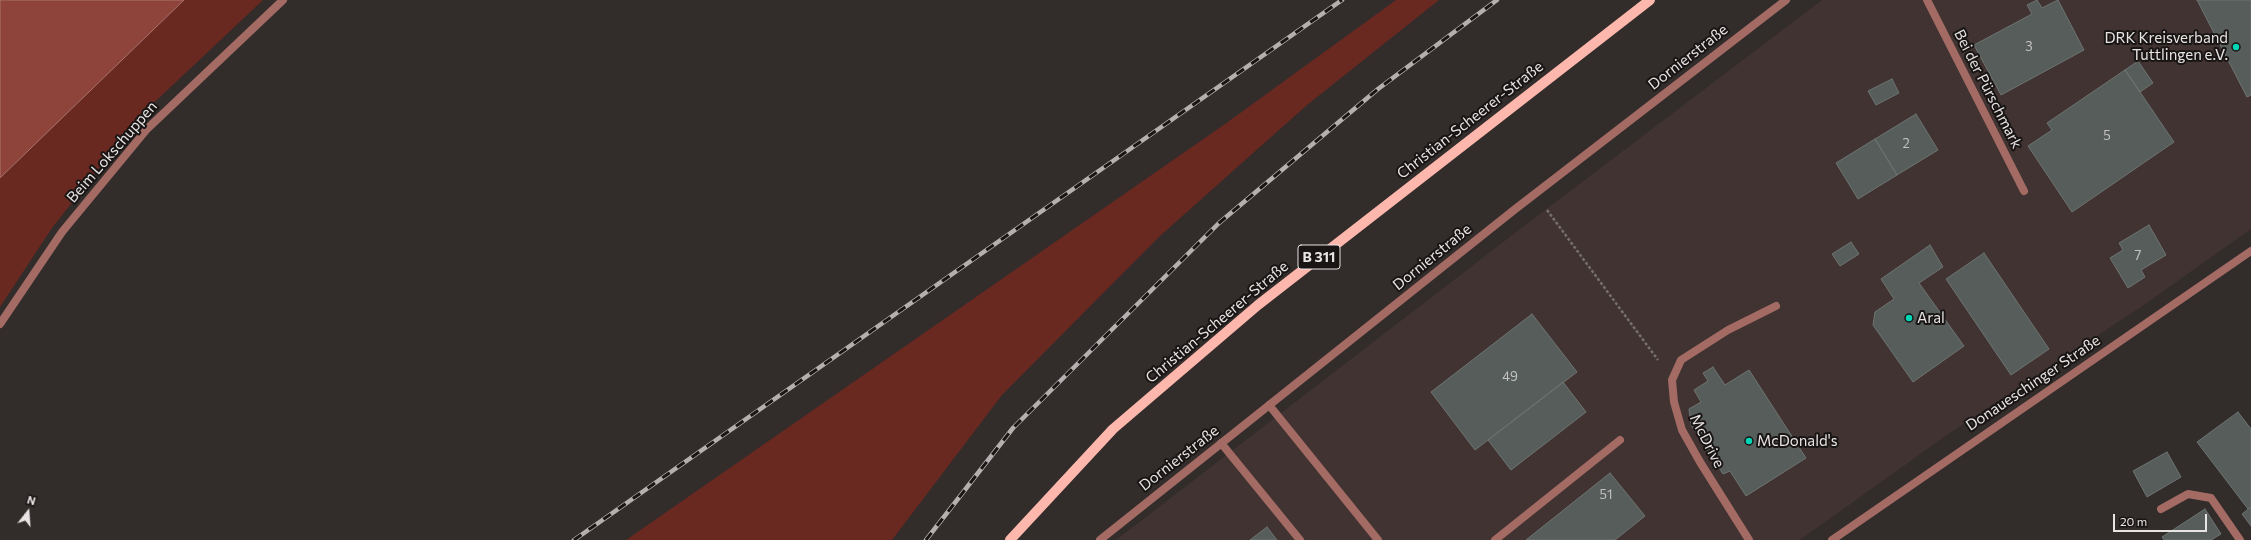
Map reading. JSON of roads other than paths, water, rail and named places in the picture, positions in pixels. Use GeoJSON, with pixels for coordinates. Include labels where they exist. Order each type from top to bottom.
{"type":"FeatureCollection","features":[{"type":"Feature","properties":{"kind":"main road","name":"Christian-Scheerer-Straße"},"geometry":{"type":"LineString","coordinates":[[1010,540],[1113,429],[1258,305],[1650,0]]}},
{"type":"Feature","properties":{"kind":"street","name":"Beim Lokschuppen"},"geometry":{"type":"LineString","coordinates":[[0,324],[62,232],[147,129],[283,0]]}},
{"type":"Feature","properties":{"kind":"street","name":"Dornierstraße"},"geometry":{"type":"LineString","coordinates":[[1100,540],[1534,193],[1786,0]]}},
{"type":"Feature","properties":{"kind":"street","name":"Bei der Pürschmark"},"geometry":{"type":"LineString","coordinates":[[1927,0],[2024,190]]}},
{"type":"Feature","properties":{"kind":"street","name":"Donaueschinger Straße"},"geometry":{"type":"LineString","coordinates":[[1832,540],[2251,251]]}},
{"type":"Feature","properties":{"kind":"street","name":"McDrive"},"geometry":{"type":"LineString","coordinates":[[1749,540],[1700,462],[1682,430],[1674,402],[1672,380],[1681,360],[1728,330],[1776,306]]}},
{"type":"Feature","properties":{"kind":"street"},"geometry":{"type":"LineString","coordinates":[[1269,406],[1378,540]]}},
{"type":"Feature","properties":{"kind":"street"},"geometry":{"type":"LineString","coordinates":[[1495,540],[1620,440]]}},
{"type":"Feature","properties":{"kind":"street"},"geometry":{"type":"LineString","coordinates":[[1221,443],[1300,540]]}},
{"type":"Feature","properties":{"kind":"street"},"geometry":{"type":"LineString","coordinates":[[2161,509],[2188,494],[2211,498],[2240,540]]}},
{"type":"Feature","properties":{"kind":"railway"},"geometry":{"type":"LineString","coordinates":[[574,540],[1342,0]]}},
{"type":"Feature","properties":{"kind":"railway"},"geometry":{"type":"LineString","coordinates":[[926,540],[1013,428],[1219,223],[1378,89],[1497,0]]}},
{"type":"Feature","properties":{"kind":"place","name":"DRK Kreisverband Tuttlingen e.V."},"geometry":{"type":"Point","coordinates":[2236,47]}},
{"type":"Feature","properties":{"kind":"place","name":"Aral"},"geometry":{"type":"Point","coordinates":[1909,318]}},
{"type":"Feature","properties":{"kind":"place","name":"McDonald's"},"geometry":{"type":"Point","coordinates":[1749,441]}}]}
